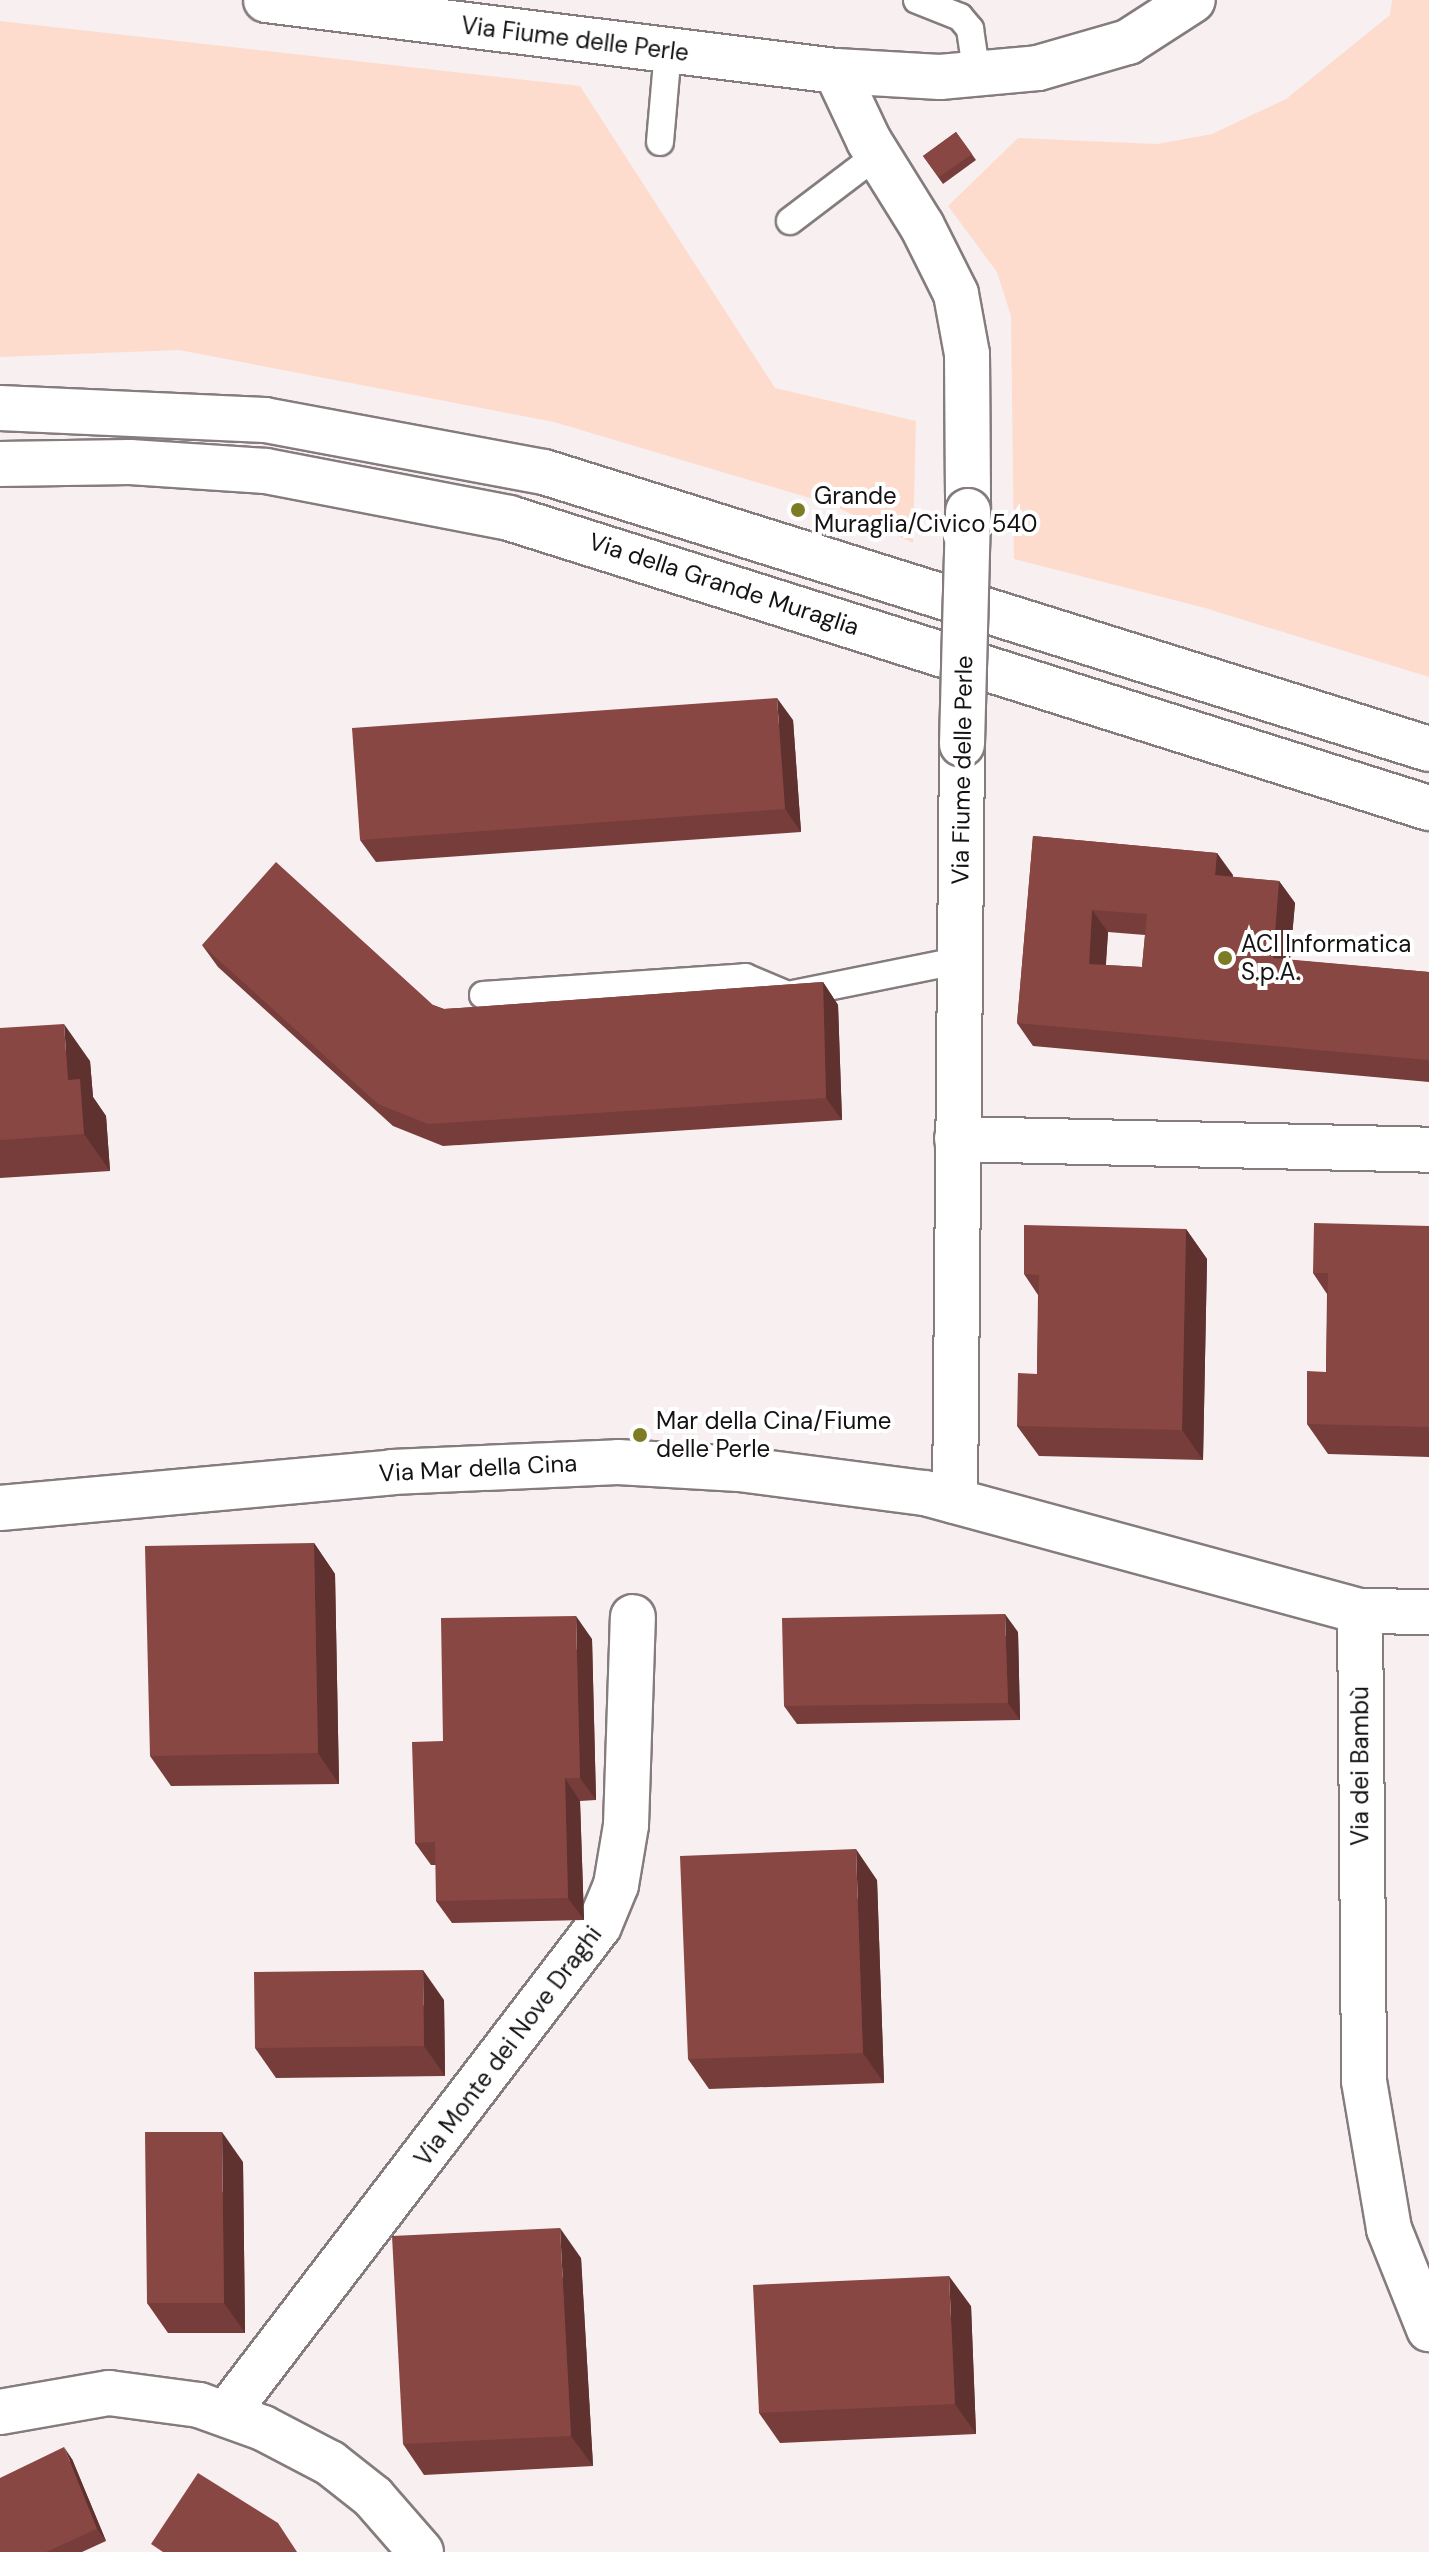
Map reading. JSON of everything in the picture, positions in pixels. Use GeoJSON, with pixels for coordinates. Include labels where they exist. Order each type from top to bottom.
{"type":"FeatureCollection","features":[{"type":"Feature","properties":{"kind":"street","name":"Via Fiume delle Perle"},"geometry":{"type":"LineString","coordinates":[[266,0],[836,71],[977,76],[1108,50],[1156,28],[1193,0]]}},
{"type":"Feature","properties":{"kind":"street","name":"Via Fiume delle Perle"},"geometry":{"type":"LineString","coordinates":[[836,71],[877,155],[927,234],[958,303],[967,354],[968,511],[957,961],[955,1501]]}},
{"type":"Feature","properties":{"kind":"street"},"geometry":{"type":"LineString","coordinates":[[0,408],[265,420],[544,472],[1429,749]]}},
{"type":"Feature","properties":{"kind":"street","name":"Via della Grande Muraglia"},"geometry":{"type":"LineString","coordinates":[[0,464],[143,463],[266,471],[509,518],[1429,808]]}},
{"type":"Feature","properties":{"kind":"street"},"geometry":{"type":"LineString","coordinates":[[957,1139],[1429,1150]]}},
{"type":"Feature","properties":{"kind":"street","name":"Via Mar della Cina"},"geometry":{"type":"LineString","coordinates":[[0,1508],[367,1473],[618,1462],[787,1473],[955,1501]]}},
{"type":"Feature","properties":{"kind":"street"},"geometry":{"type":"LineString","coordinates":[[955,1501],[1360,1611],[1429,1612]]}},
{"type":"Feature","properties":{"kind":"street","name":"Via dei Bambù"},"geometry":{"type":"LineString","coordinates":[[1360,1611],[1364,2081],[1391,2239],[1429,2329]]}},
{"type":"Feature","properties":{"kind":"street","name":"Via Monte dei Nove Draghi"},"geometry":{"type":"LineString","coordinates":[[226,2414],[599,1926],[616,1885],[626,1825],[633,1617]]}},
{"type":"Feature","properties":{"kind":"street"},"geometry":{"type":"LineString","coordinates":[[0,2412],[85,2395],[136,2393],[226,2414],[299,2445],[345,2473],[421,2552]]}},
{"type":"Feature","properties":{"kind":"lane"},"geometry":{"type":"LineString","coordinates":[[917,0],[960,17],[970,29],[977,76]]}},
{"type":"Feature","properties":{"kind":"lane"},"geometry":{"type":"LineString","coordinates":[[660,142],[668,50]]}},
{"type":"Feature","properties":{"kind":"lane"},"geometry":{"type":"LineString","coordinates":[[790,221],[877,155]]}},
{"type":"Feature","properties":{"kind":"lane"},"geometry":{"type":"LineString","coordinates":[[483,995],[745,977],[788,995],[957,961]]}},
{"type":"Feature","properties":{"kind":"shaded area"},"geometry":{"type":"Polygon","coordinates":[[[1392,0],[1429,0],[1429,677],[1205,608],[1014,559],[1011,316],[997,272],[948,206],[1018,138],[1157,144],[1212,134],[1286,99],[1390,15],[1392,0]]]}},
{"type":"Feature","properties":{"kind":"shaded area"},"geometry":{"type":"Polygon","coordinates":[[[0,21],[580,86],[775,388],[916,421],[913,543],[830,504],[554,422],[179,350],[0,357],[0,21]]]}},
{"type":"Feature","properties":{"kind":"building"},"geometry":{"type":"Polygon","coordinates":[[[956,132],[972,154],[939,177],[923,156],[956,132]]]}},
{"type":"Feature","properties":{"kind":"building"},"geometry":{"type":"Polygon","coordinates":[[[777,698],[785,809],[360,840],[352,728],[777,698]]]}},
{"type":"Feature","properties":{"kind":"building","name":"ACI Informatica S.p.A."},"geometry":{"type":"Polygon","coordinates":[[[1033,836],[1217,853],[1215,875],[1279,881],[1273,958],[1429,972],[1429,1060],[1017,1023],[1033,836]],[[1092,910],[1089,964],[1142,967],[1147,914],[1092,910]]]}},
{"type":"Feature","properties":{"kind":"building"},"geometry":{"type":"Polygon","coordinates":[[[276,862],[433,1005],[444,1009],[823,982],[826,1098],[428,1124],[378,1104],[202,945],[276,862]]]}},
{"type":"Feature","properties":{"kind":"building"},"geometry":{"type":"Polygon","coordinates":[[[64,1024],[68,1080],[80,1079],[84,1134],[0,1140],[0,1028],[64,1024]]]}},
{"type":"Feature","properties":{"kind":"building"},"geometry":{"type":"Polygon","coordinates":[[[1314,1223],[1429,1226],[1429,1427],[1307,1424],[1307,1371],[1326,1372],[1328,1273],[1313,1273],[1314,1223]]]}},
{"type":"Feature","properties":{"kind":"building"},"geometry":{"type":"Polygon","coordinates":[[[1024,1225],[1186,1229],[1182,1430],[1017,1426],[1018,1373],[1037,1374],[1039,1275],[1024,1274],[1024,1225]]]}},
{"type":"Feature","properties":{"kind":"building"},"geometry":{"type":"Polygon","coordinates":[[[314,1543],[318,1753],[150,1756],[145,1546],[314,1543]]]}},
{"type":"Feature","properties":{"kind":"building"},"geometry":{"type":"Polygon","coordinates":[[[1005,1614],[1008,1703],[784,1706],[782,1618],[1005,1614]]]}},
{"type":"Feature","properties":{"kind":"building"},"geometry":{"type":"Polygon","coordinates":[[[576,1616],[580,1778],[565,1778],[568,1898],[436,1901],[435,1842],[415,1843],[412,1742],[443,1741],[441,1618],[576,1616]]]}},
{"type":"Feature","properties":{"kind":"building"},"geometry":{"type":"Polygon","coordinates":[[[856,1849],[863,2053],[688,2059],[680,1856],[856,1849]]]}},
{"type":"Feature","properties":{"kind":"building"},"geometry":{"type":"Polygon","coordinates":[[[423,1970],[424,2046],[255,2048],[254,1972],[423,1970]]]}},
{"type":"Feature","properties":{"kind":"building"},"geometry":{"type":"Polygon","coordinates":[[[145,2132],[222,2132],[224,2303],[147,2303],[145,2132]]]}},
{"type":"Feature","properties":{"kind":"building"},"geometry":{"type":"Polygon","coordinates":[[[560,2228],[571,2436],[403,2444],[392,2236],[560,2228]]]}},
{"type":"Feature","properties":{"kind":"building"},"geometry":{"type":"Polygon","coordinates":[[[949,2276],[955,2404],[759,2413],[753,2285],[949,2276]]]}},
{"type":"Feature","properties":{"kind":"building"},"geometry":{"type":"Polygon","coordinates":[[[64,2447],[97,2529],[46,2552],[0,2552],[0,2478],[64,2447]]]}},
{"type":"Feature","properties":{"kind":"building"},"geometry":{"type":"Polygon","coordinates":[[[198,2473],[278,2523],[297,2552],[163,2552],[151,2544],[198,2473]]]}},
{"type":"Feature","properties":{"kind":"place","name":"Grande Muraglia/Civico 540"},"geometry":{"type":"Point","coordinates":[798,510]}},
{"type":"Feature","properties":{"kind":"place","name":"ACI Informatica S.p.A."},"geometry":{"type":"Point","coordinates":[1225,958]}},
{"type":"Feature","properties":{"kind":"place","name":"Mar della Cina/Fiume delle Perle"},"geometry":{"type":"Point","coordinates":[640,1435]}}]}
